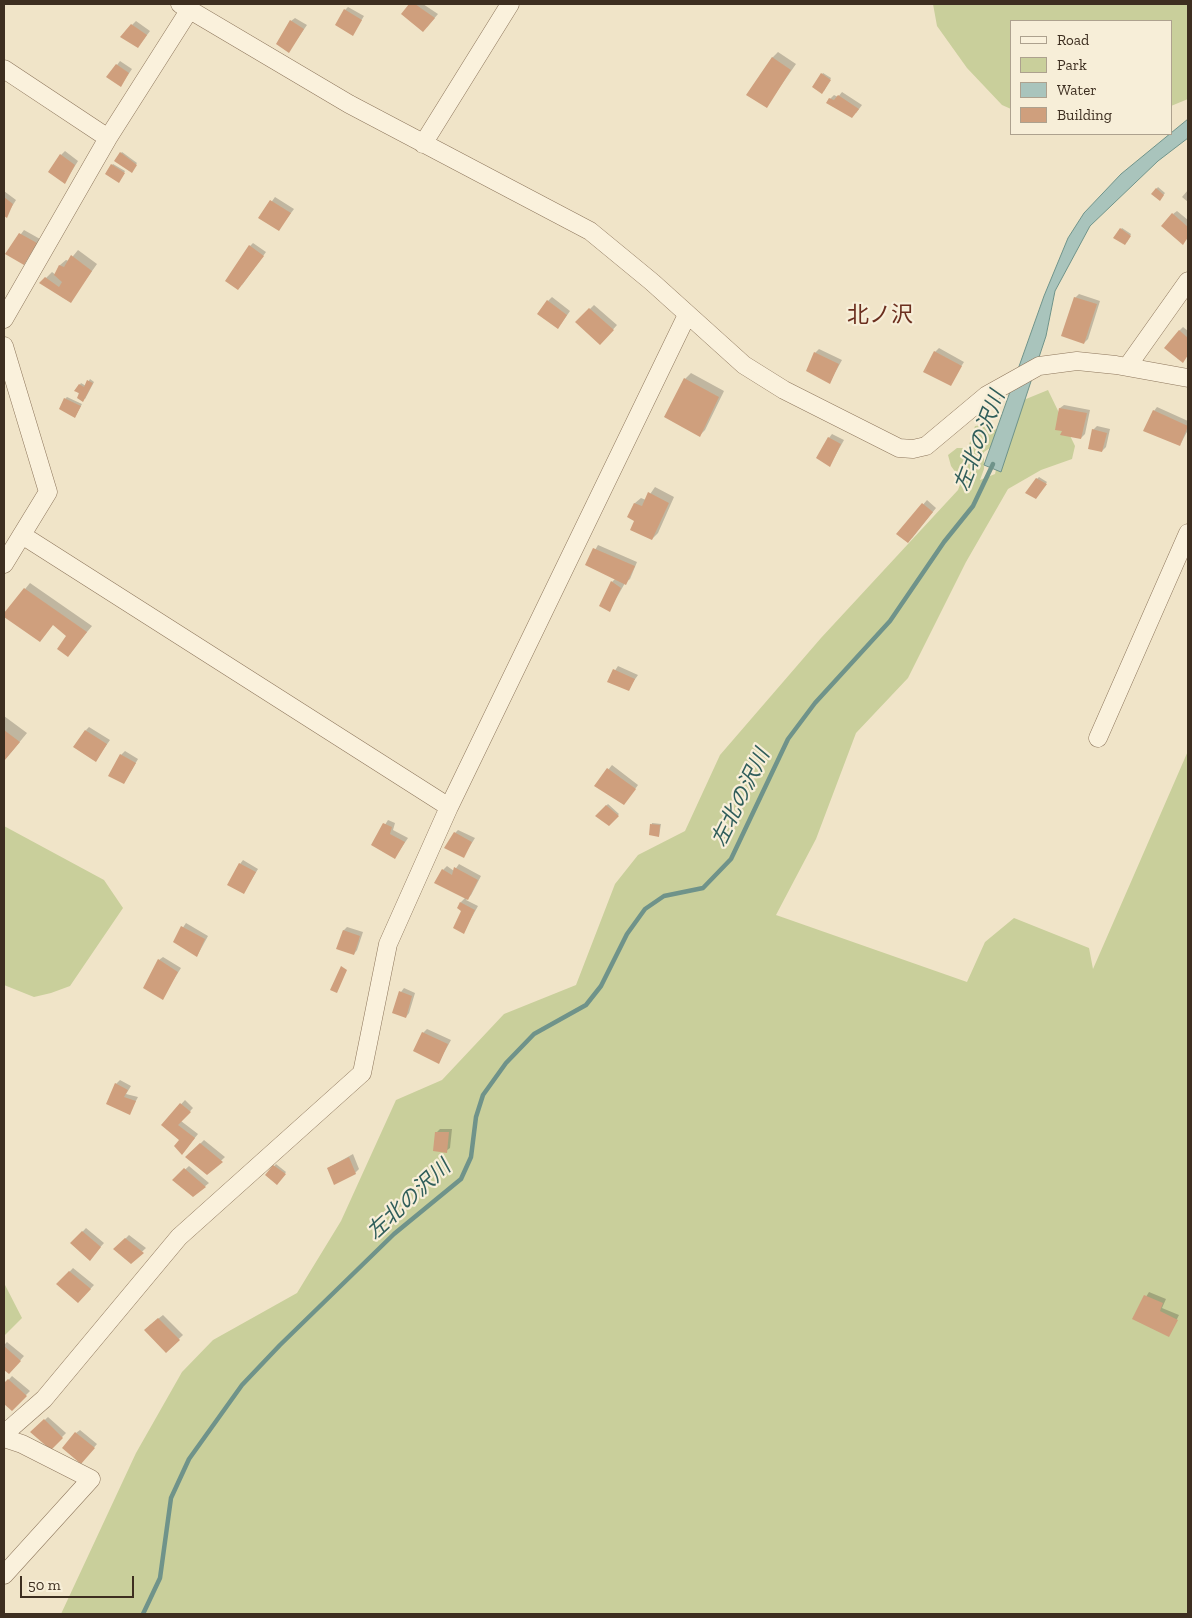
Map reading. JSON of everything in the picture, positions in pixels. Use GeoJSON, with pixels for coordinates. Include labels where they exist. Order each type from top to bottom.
{"type":"FeatureCollection","features":[{"type":"Feature","properties":{"kind":"street"},"geometry":{"type":"LineString","coordinates":[[423,144],[510,4]]}},
{"type":"Feature","properties":{"kind":"street"},"geometry":{"type":"LineString","coordinates":[[4,319],[185,7],[349,104],[590,231],[652,282],[744,365],[784,390],[899,448],[926,446],[987,395],[1035,368],[1077,361],[1127,367],[1188,378]]}},
{"type":"Feature","properties":{"kind":"street"},"geometry":{"type":"LineString","coordinates":[[4,69],[108,138]]}},
{"type":"Feature","properties":{"kind":"street"},"geometry":{"type":"LineString","coordinates":[[1127,367],[1188,280]]}},
{"type":"Feature","properties":{"kind":"street"},"geometry":{"type":"LineString","coordinates":[[4,1434],[44,1399],[180,1237],[362,1073],[388,944],[450,807],[687,315]]}},
{"type":"Feature","properties":{"kind":"street"},"geometry":{"type":"LineString","coordinates":[[4,346],[48,492],[4,564]]}},
{"type":"Feature","properties":{"kind":"street"},"geometry":{"type":"LineString","coordinates":[[1098,738],[1188,533]]}},
{"type":"Feature","properties":{"kind":"street"},"geometry":{"type":"LineString","coordinates":[[22,534],[450,807]]}},
{"type":"Feature","properties":{"kind":"street"},"geometry":{"type":"LineString","coordinates":[[4,1438],[22,1444],[91,1479],[4,1574]]}},
{"type":"Feature","properties":{"kind":"green space"},"geometry":{"type":"Polygon","coordinates":[[[933,4],[1188,4],[1188,99],[1172,106],[1172,20],[1010,20],[1010,109],[1002,105],[967,68],[937,26],[933,4]]]}},
{"type":"Feature","properties":{"kind":"green space"},"geometry":{"type":"Polygon","coordinates":[[[1048,390],[1075,446],[1072,459],[1041,470],[1008,489],[966,562],[908,678],[856,733],[816,839],[776,915],[967,982],[985,942],[1014,918],[1089,948],[1093,969],[1188,751],[1188,1614],[61,1614],[136,1453],[182,1372],[213,1340],[297,1293],[341,1221],[396,1100],[442,1080],[504,1014],[576,985],[615,884],[638,855],[685,831],[720,755],[821,638],[958,490],[963,477],[956,473],[951,466],[948,455],[957,448],[968,448],[975,426],[992,424],[1000,435],[996,444],[984,452],[984,469],[980,480],[995,474],[1009,406],[1048,390]]]}},
{"type":"Feature","properties":{"kind":"green space"},"geometry":{"type":"Polygon","coordinates":[[[4,826],[104,880],[123,908],[70,986],[34,997],[4,985],[4,826]]]}},
{"type":"Feature","properties":{"kind":"green space"},"geometry":{"type":"Polygon","coordinates":[[[4,1283],[22,1318],[4,1336],[4,1283]]]}},
{"type":"Feature","properties":{"kind":"water"},"geometry":{"type":"Polygon","coordinates":[[[1188,119],[1188,138],[1158,161],[1090,226],[1055,291],[1046,336],[1001,472],[984,465],[1044,296],[1068,238],[1084,213],[1121,174],[1169,135],[1172,135],[1172,132],[1188,119]]]}},
{"type":"Feature","properties":{"kind":"building"},"geometry":{"type":"Polygon","coordinates":[[[409,4],[415,4],[435,18],[423,32],[401,14],[409,4]]]}},
{"type":"Feature","properties":{"kind":"building"},"geometry":{"type":"Polygon","coordinates":[[[344,9],[362,20],[353,36],[335,25],[344,9]]]}},
{"type":"Feature","properties":{"kind":"building"},"geometry":{"type":"Polygon","coordinates":[[[290,20],[304,29],[289,53],[276,44],[290,20]]]}},
{"type":"Feature","properties":{"kind":"building"},"geometry":{"type":"Polygon","coordinates":[[[131,24],[147,35],[138,48],[120,37],[131,24]]]}},
{"type":"Feature","properties":{"kind":"building"},"geometry":{"type":"Polygon","coordinates":[[[772,57],[791,70],[767,108],[746,95],[772,57]]]}},
{"type":"Feature","properties":{"kind":"building"},"geometry":{"type":"Polygon","coordinates":[[[116,64],[129,73],[121,87],[106,77],[116,64]]]}},
{"type":"Feature","properties":{"kind":"building"},"geometry":{"type":"Polygon","coordinates":[[[821,73],[831,80],[822,94],[812,87],[821,73]]]}},
{"type":"Feature","properties":{"kind":"building"},"geometry":{"type":"Polygon","coordinates":[[[838,95],[859,109],[852,118],[826,103],[829,98],[834,100],[838,95]]]}},
{"type":"Feature","properties":{"kind":"building"},"geometry":{"type":"Polygon","coordinates":[[[120,152],[137,165],[132,173],[114,161],[120,152]]]}},
{"type":"Feature","properties":{"kind":"building"},"geometry":{"type":"Polygon","coordinates":[[[60,154],[75,165],[65,184],[48,172],[60,154]]]}},
{"type":"Feature","properties":{"kind":"building"},"geometry":{"type":"Polygon","coordinates":[[[111,164],[125,173],[119,183],[105,174],[111,164]]]}},
{"type":"Feature","properties":{"kind":"building"},"geometry":{"type":"Polygon","coordinates":[[[1156,188],[1164,195],[1160,201],[1151,194],[1156,188]]]}},
{"type":"Feature","properties":{"kind":"building"},"geometry":{"type":"Polygon","coordinates":[[[4,197],[13,204],[7,218],[4,216],[4,197]]]}},
{"type":"Feature","properties":{"kind":"building"},"geometry":{"type":"Polygon","coordinates":[[[270,200],[291,213],[279,231],[258,218],[270,200]]]}},
{"type":"Feature","properties":{"kind":"building"},"geometry":{"type":"Polygon","coordinates":[[[1172,213],[1188,227],[1188,237],[1183,245],[1161,226],[1172,213]]]}},
{"type":"Feature","properties":{"kind":"building"},"geometry":{"type":"Polygon","coordinates":[[[1120,228],[1131,236],[1125,245],[1113,238],[1120,228]]]}},
{"type":"Feature","properties":{"kind":"building"},"geometry":{"type":"Polygon","coordinates":[[[19,233],[37,243],[24,265],[5,254],[19,233]]]}},
{"type":"Feature","properties":{"kind":"building"},"geometry":{"type":"Polygon","coordinates":[[[249,245],[264,256],[238,290],[225,281],[249,245]]]}},
{"type":"Feature","properties":{"kind":"building"},"geometry":{"type":"Polygon","coordinates":[[[71,255],[92,271],[71,303],[39,283],[45,277],[59,287],[62,282],[54,275],[59,265],[64,267],[71,255]]]}},
{"type":"Feature","properties":{"kind":"building"},"geometry":{"type":"Polygon","coordinates":[[[1074,297],[1097,304],[1084,344],[1061,336],[1074,297]]]}},
{"type":"Feature","properties":{"kind":"building"},"geometry":{"type":"Polygon","coordinates":[[[547,300],[567,315],[558,329],[537,314],[547,300]]]}},
{"type":"Feature","properties":{"kind":"building"},"geometry":{"type":"Polygon","coordinates":[[[589,308],[614,330],[600,345],[575,322],[589,308]]]}},
{"type":"Feature","properties":{"kind":"building"},"geometry":{"type":"Polygon","coordinates":[[[1179,330],[1188,338],[1188,355],[1183,363],[1164,348],[1179,330]]]}},
{"type":"Feature","properties":{"kind":"building"},"geometry":{"type":"Polygon","coordinates":[[[934,351],[962,366],[951,386],[923,372],[934,351]]]}},
{"type":"Feature","properties":{"kind":"building"},"geometry":{"type":"Polygon","coordinates":[[[814,352],[839,364],[830,384],[806,371],[814,352]]]}},
{"type":"Feature","properties":{"kind":"building"},"geometry":{"type":"Polygon","coordinates":[[[684,378],[719,397],[700,437],[664,417],[684,378]]]}},
{"type":"Feature","properties":{"kind":"building"},"geometry":{"type":"Polygon","coordinates":[[[87,380],[93,383],[83,402],[77,398],[79,393],[74,391],[79,384],[84,387],[87,380]]]}},
{"type":"Feature","properties":{"kind":"building"},"geometry":{"type":"Polygon","coordinates":[[[64,398],[81,406],[75,418],[59,409],[64,398]]]}},
{"type":"Feature","properties":{"kind":"building"},"geometry":{"type":"Polygon","coordinates":[[[1059,408],[1087,413],[1081,439],[1060,435],[1062,431],[1055,430],[1059,408]]]}},
{"type":"Feature","properties":{"kind":"building"},"geometry":{"type":"Polygon","coordinates":[[[1153,410],[1188,426],[1180,446],[1143,431],[1153,410]]]}},
{"type":"Feature","properties":{"kind":"building"},"geometry":{"type":"Polygon","coordinates":[[[1092,429],[1107,433],[1102,452],[1088,449],[1092,429]]]}},
{"type":"Feature","properties":{"kind":"building"},"geometry":{"type":"Polygon","coordinates":[[[828,437],[841,444],[830,467],[816,458],[828,437]]]}},
{"type":"Feature","properties":{"kind":"building"},"geometry":{"type":"Polygon","coordinates":[[[1036,478],[1047,484],[1036,499],[1025,493],[1036,478]]]}},
{"type":"Feature","properties":{"kind":"building"},"geometry":{"type":"Polygon","coordinates":[[[648,492],[669,503],[652,540],[630,530],[634,521],[627,517],[634,503],[642,506],[648,492]]]}},
{"type":"Feature","properties":{"kind":"building"},"geometry":{"type":"Polygon","coordinates":[[[922,503],[933,512],[908,543],[896,534],[922,503]]]}},
{"type":"Feature","properties":{"kind":"building"},"geometry":{"type":"Polygon","coordinates":[[[593,548],[635,566],[626,585],[585,565],[593,548]]]}},
{"type":"Feature","properties":{"kind":"building"},"geometry":{"type":"Polygon","coordinates":[[[611,581],[621,588],[610,612],[599,606],[611,581]]]}},
{"type":"Feature","properties":{"kind":"building"},"geometry":{"type":"Polygon","coordinates":[[[24,588],[87,632],[68,657],[57,649],[66,636],[53,625],[40,642],[4,617],[4,613],[24,588]]]}},
{"type":"Feature","properties":{"kind":"building"},"geometry":{"type":"Polygon","coordinates":[[[613,669],[635,679],[629,691],[607,682],[613,669]]]}},
{"type":"Feature","properties":{"kind":"building"},"geometry":{"type":"Polygon","coordinates":[[[4,730],[20,742],[4,761],[4,730]]]}},
{"type":"Feature","properties":{"kind":"building"},"geometry":{"type":"Polygon","coordinates":[[[85,730],[107,744],[96,762],[73,747],[85,730]]]}},
{"type":"Feature","properties":{"kind":"building"},"geometry":{"type":"Polygon","coordinates":[[[120,754],[136,763],[124,784],[108,776],[120,754]]]}},
{"type":"Feature","properties":{"kind":"building"},"geometry":{"type":"Polygon","coordinates":[[[607,768],[636,789],[624,805],[594,786],[607,768]]]}},
{"type":"Feature","properties":{"kind":"building"},"geometry":{"type":"Polygon","coordinates":[[[606,805],[619,816],[609,826],[595,816],[606,805]]]}},
{"type":"Feature","properties":{"kind":"building"},"geometry":{"type":"Polygon","coordinates":[[[383,823],[392,827],[390,834],[405,842],[395,859],[371,845],[383,823]]]}},
{"type":"Feature","properties":{"kind":"building"},"geometry":{"type":"Polygon","coordinates":[[[650,824],[660,825],[659,837],[649,835],[650,824]]]}},
{"type":"Feature","properties":{"kind":"building"},"geometry":{"type":"Polygon","coordinates":[[[454,832],[472,842],[464,858],[444,848],[454,832]]]}},
{"type":"Feature","properties":{"kind":"building"},"geometry":{"type":"Polygon","coordinates":[[[239,863],[256,872],[244,894],[227,885],[239,863]]]}},
{"type":"Feature","properties":{"kind":"building"},"geometry":{"type":"Polygon","coordinates":[[[454,867],[478,880],[468,900],[434,883],[442,869],[452,875],[454,867]]]}},
{"type":"Feature","properties":{"kind":"building"},"geometry":{"type":"Polygon","coordinates":[[[460,902],[475,910],[464,934],[453,928],[461,911],[457,908],[460,902]]]}},
{"type":"Feature","properties":{"kind":"building"},"geometry":{"type":"Polygon","coordinates":[[[181,926],[205,939],[197,957],[173,942],[181,926]]]}},
{"type":"Feature","properties":{"kind":"building"},"geometry":{"type":"Polygon","coordinates":[[[343,930],[360,936],[354,955],[336,949],[343,930]]]}},
{"type":"Feature","properties":{"kind":"building"},"geometry":{"type":"Polygon","coordinates":[[[158,959],[178,972],[163,1000],[143,988],[158,959]]]}},
{"type":"Feature","properties":{"kind":"building"},"geometry":{"type":"Polygon","coordinates":[[[341,966],[347,970],[337,993],[330,990],[341,966]]]}},
{"type":"Feature","properties":{"kind":"building"},"geometry":{"type":"Polygon","coordinates":[[[399,991],[412,996],[406,1018],[392,1013],[399,991]]]}},
{"type":"Feature","properties":{"kind":"building"},"geometry":{"type":"Polygon","coordinates":[[[422,1032],[448,1044],[439,1064],[413,1051],[422,1032]]]}},
{"type":"Feature","properties":{"kind":"building"},"geometry":{"type":"Polygon","coordinates":[[[115,1083],[128,1090],[124,1097],[136,1101],[130,1115],[106,1104],[115,1083]]]}},
{"type":"Feature","properties":{"kind":"building"},"geometry":{"type":"Polygon","coordinates":[[[180,1103],[191,1112],[178,1125],[195,1138],[182,1155],[174,1146],[179,1140],[161,1125],[180,1103]]]}},
{"type":"Feature","properties":{"kind":"building"},"geometry":{"type":"Polygon","coordinates":[[[435,1132],[449,1132],[447,1153],[433,1151],[435,1132]]]}},
{"type":"Feature","properties":{"kind":"building"},"geometry":{"type":"Polygon","coordinates":[[[200,1143],[223,1162],[207,1175],[185,1157],[200,1143]]]}},
{"type":"Feature","properties":{"kind":"building"},"geometry":{"type":"Polygon","coordinates":[[[349,1157],[356,1174],[334,1185],[327,1168],[349,1157]]]}},
{"type":"Feature","properties":{"kind":"building"},"geometry":{"type":"Polygon","coordinates":[[[273,1165],[286,1174],[277,1185],[265,1175],[273,1165]]]}},
{"type":"Feature","properties":{"kind":"building"},"geometry":{"type":"Polygon","coordinates":[[[184,1168],[206,1187],[193,1197],[172,1180],[184,1168]]]}},
{"type":"Feature","properties":{"kind":"building"},"geometry":{"type":"Polygon","coordinates":[[[82,1231],[101,1247],[90,1261],[70,1243],[82,1231]]]}},
{"type":"Feature","properties":{"kind":"building"},"geometry":{"type":"Polygon","coordinates":[[[125,1238],[144,1253],[131,1264],[113,1249],[125,1238]]]}},
{"type":"Feature","properties":{"kind":"building"},"geometry":{"type":"Polygon","coordinates":[[[69,1271],[91,1289],[78,1303],[56,1284],[69,1271]]]}},
{"type":"Feature","properties":{"kind":"building"},"geometry":{"type":"Polygon","coordinates":[[[1144,1295],[1163,1303],[1160,1311],[1178,1320],[1169,1337],[1132,1319],[1144,1295]]]}},
{"type":"Feature","properties":{"kind":"building"},"geometry":{"type":"Polygon","coordinates":[[[158,1318],[180,1340],[166,1353],[144,1330],[158,1318]]]}},
{"type":"Feature","properties":{"kind":"building"},"geometry":{"type":"Polygon","coordinates":[[[4,1346],[21,1361],[9,1374],[4,1370],[4,1346]]]}},
{"type":"Feature","properties":{"kind":"building"},"geometry":{"type":"Polygon","coordinates":[[[8,1379],[27,1396],[12,1411],[4,1404],[4,1383],[8,1379]]]}},
{"type":"Feature","properties":{"kind":"building"},"geometry":{"type":"Polygon","coordinates":[[[44,1419],[63,1438],[51,1450],[30,1432],[44,1419]]]}},
{"type":"Feature","properties":{"kind":"building"},"geometry":{"type":"Polygon","coordinates":[[[75,1432],[95,1448],[81,1464],[62,1448],[75,1432]]]}},
{"type":"Feature","properties":{"kind":"waterway","name":"左北の沢川"},"geometry":{"type":"LineString","coordinates":[[143,1614],[160,1578],[171,1498],[189,1459],[242,1385],[280,1345],[394,1234],[461,1179],[471,1157],[476,1117],[483,1095],[506,1063],[534,1034],[586,1005],[601,986],[627,934],[645,909],[664,896],[703,888],[731,859],[788,739],[815,703],[890,621],[944,542],[973,506],[993,464]]}},
{"type":"Feature","properties":{"kind":"district","name":"北ノ沢"},"geometry":{"type":"Point","coordinates":[880,316]}}]}
